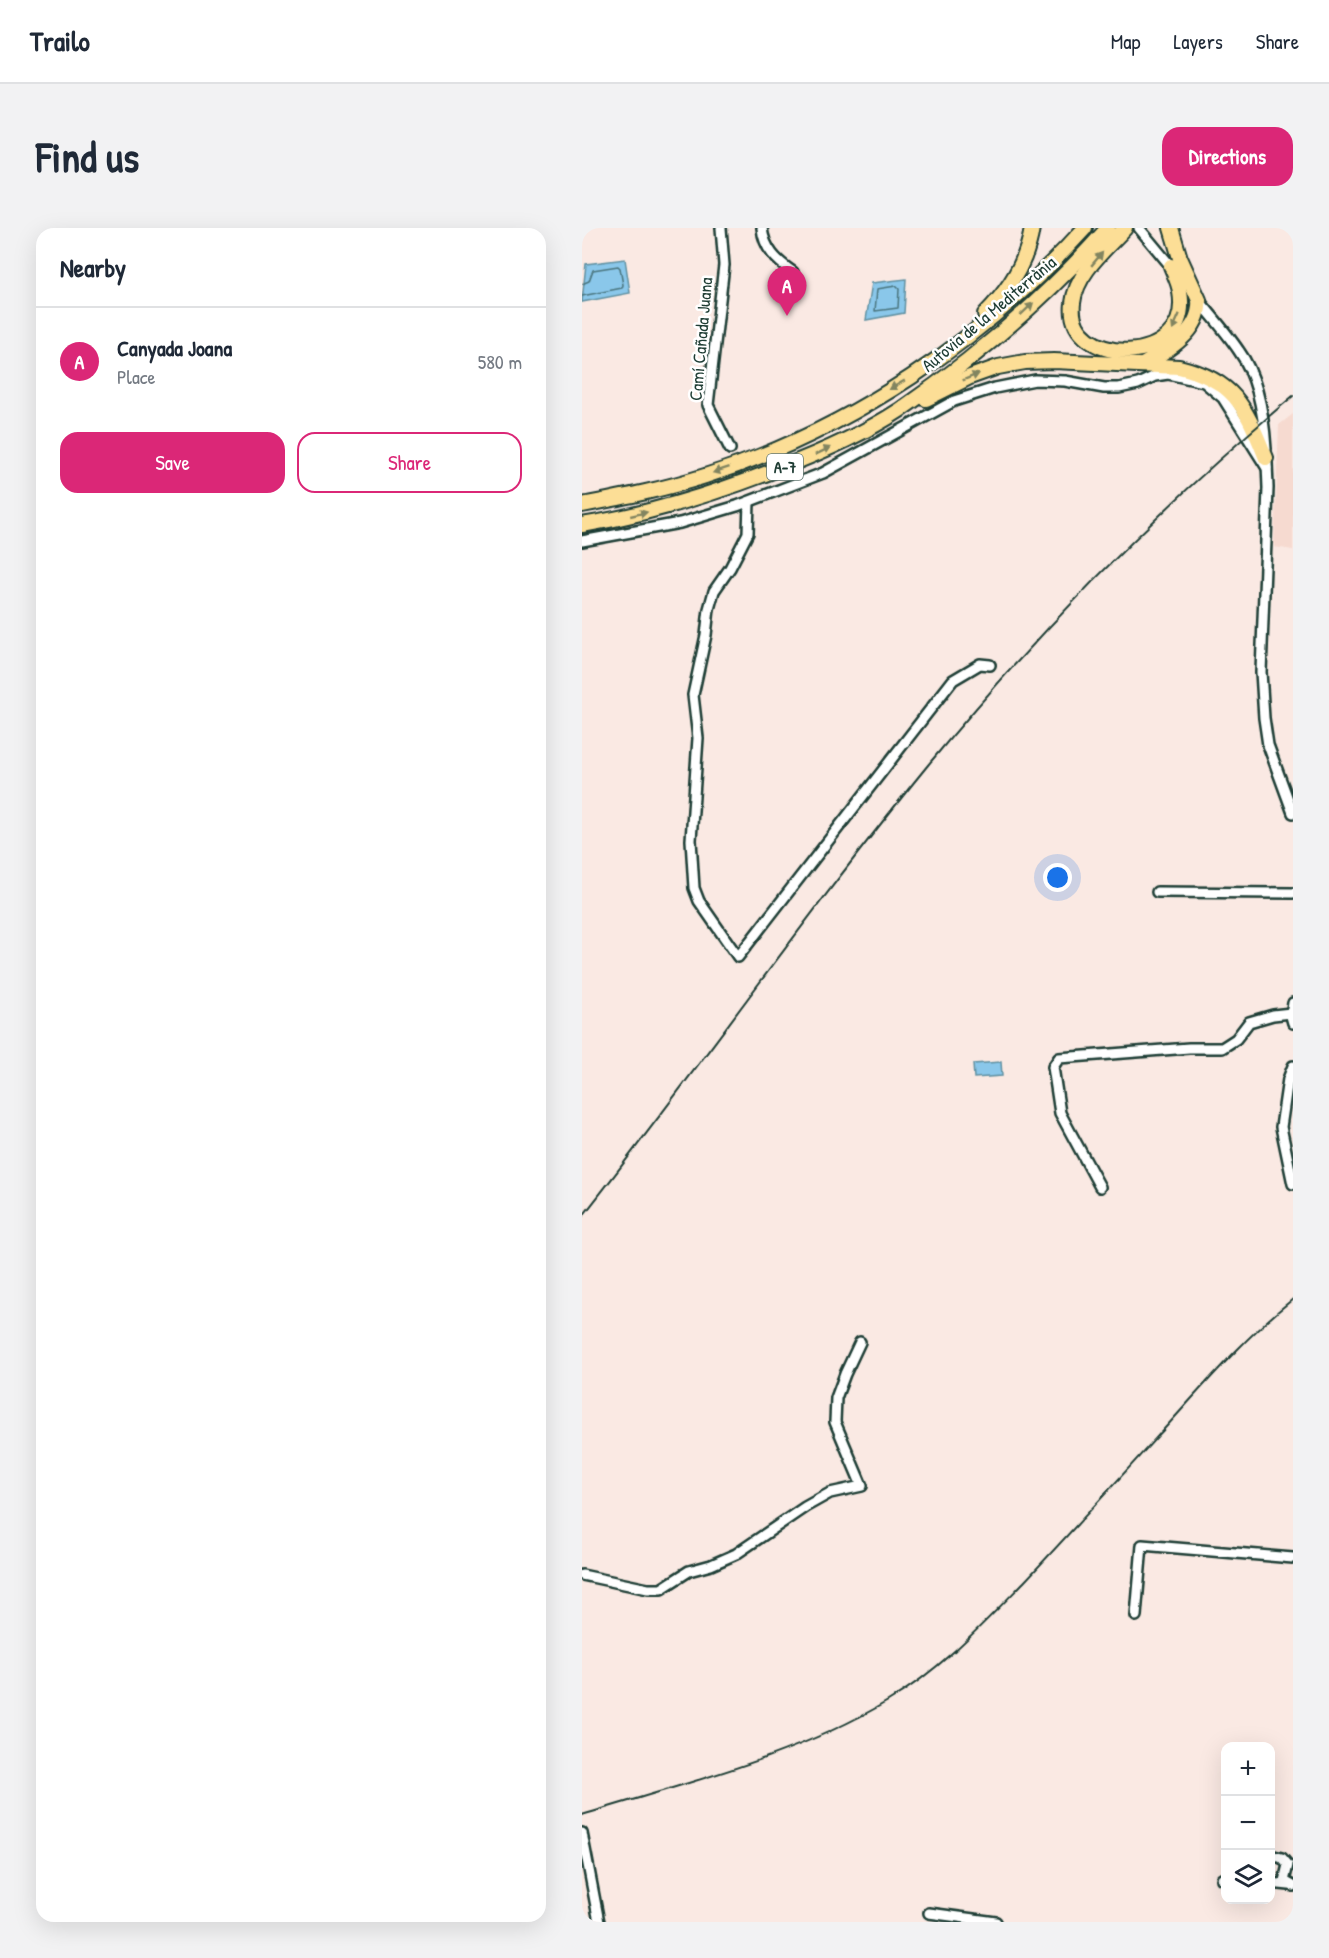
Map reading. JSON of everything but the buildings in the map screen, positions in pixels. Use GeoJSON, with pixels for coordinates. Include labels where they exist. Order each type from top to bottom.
{"type":"FeatureCollection","features":[{"type":"Feature","properties":{"kind":"highway"},"geometry":{"type":"LineString","coordinates":[[963,341],[973,325],[1014,279],[1027,252],[1032,228]]}},
{"type":"Feature","properties":{"kind":"highway","name":"Autovia de la Mediterrània"},"geometry":{"type":"LineString","coordinates":[[582,506],[672,485],[751,460],[838,420],[905,380],[963,341],[1029,286],[1085,228]]}},
{"type":"Feature","properties":{"kind":"highway"},"geometry":{"type":"LineString","coordinates":[[1144,364],[1174,345],[1198,315],[1199,300],[1180,258],[1171,228]]}},
{"type":"Feature","properties":{"kind":"highway"},"geometry":{"type":"LineString","coordinates":[[1118,229],[1085,274],[1072,303],[1076,323],[1082,334],[1093,343],[1106,349],[1137,350],[1157,345],[1168,336],[1180,313],[1180,292],[1171,266]]}},
{"type":"Feature","properties":{"kind":"highway","name":"Autovia de la Mediterrània"},"geometry":{"type":"LineString","coordinates":[[582,525],[676,506],[731,488],[821,452],[899,410],[967,361],[1019,317],[1082,257],[1118,229]]}},
{"type":"Feature","properties":{"kind":"highway"},"geometry":{"type":"LineString","coordinates":[[899,410],[970,377],[998,367],[1025,362],[1054,361],[1179,367],[1199,372],[1223,385],[1235,397],[1247,412],[1267,463]]}},
{"type":"Feature","properties":{"kind":"street","name":"Camí Cañada Juana"},"geometry":{"type":"LineString","coordinates":[[721,228],[724,265],[708,405],[730,449]]}},
{"type":"Feature","properties":{"kind":"street"},"geometry":{"type":"LineString","coordinates":[[762,228],[763,239],[775,260],[792,272]]}},
{"type":"Feature","properties":{"kind":"street"},"geometry":{"type":"LineString","coordinates":[[1139,228],[1240,352],[1253,378],[1265,439],[1268,488],[1261,672],[1264,718],[1268,745],[1293,813]]}},
{"type":"Feature","properties":{"kind":"street"},"geometry":{"type":"LineString","coordinates":[[582,541],[680,523],[749,502],[823,473],[954,401],[995,387],[1035,380],[1065,381],[1104,388],[1119,388],[1168,374],[1204,382],[1223,398],[1267,463]]}},
{"type":"Feature","properties":{"kind":"street"},"geometry":{"type":"LineString","coordinates":[[749,502],[748,532],[730,568],[714,591],[708,609],[706,635],[693,695],[698,738],[691,840],[694,888],[699,901],[738,957],[953,680],[980,664],[990,665]]}},
{"type":"Feature","properties":{"kind":"street"},"geometry":{"type":"LineString","coordinates":[[1156,892],[1293,892]]}},
{"type":"Feature","properties":{"kind":"street"},"geometry":{"type":"LineString","coordinates":[[1100,1187],[1060,1113],[1053,1080],[1053,1067],[1059,1058],[1190,1048],[1222,1048],[1236,1039],[1249,1022],[1292,1008],[1293,1023]]}},
{"type":"Feature","properties":{"kind":"street"},"geometry":{"type":"LineString","coordinates":[[1293,1066],[1288,1079],[1281,1127],[1293,1184]]}},
{"type":"Feature","properties":{"kind":"street"},"geometry":{"type":"LineString","coordinates":[[582,1575],[648,1589],[661,1589],[689,1571],[711,1565],[736,1554],[805,1507],[830,1493],[862,1486],[835,1422],[836,1398],[860,1342]]}},
{"type":"Feature","properties":{"kind":"street"},"geometry":{"type":"LineString","coordinates":[[1136,1616],[1142,1545],[1293,1558]]}},
{"type":"Feature","properties":{"kind":"street"},"geometry":{"type":"LineString","coordinates":[[582,1833],[599,1922]]}},
{"type":"Feature","properties":{"kind":"street"},"geometry":{"type":"LineString","coordinates":[[1275,1857],[1282,1858],[1288,1865],[1284,1881],[1291,1885]]}},
{"type":"Feature","properties":{"kind":"street"},"geometry":{"type":"LineString","coordinates":[[1275,1883],[1291,1885]]}},
{"type":"Feature","properties":{"kind":"street"},"geometry":{"type":"LineString","coordinates":[[929,1913],[995,1922]]}},
{"type":"Feature","properties":{"kind":"shaded area"},"geometry":{"type":"Polygon","coordinates":[[[1293,414],[1293,550],[1274,547],[1279,425],[1293,414]]]}},
{"type":"Feature","properties":{"kind":"water"},"geometry":{"type":"Polygon","coordinates":[[[625,259],[630,293],[582,302],[586,264],[625,259]]]}},
{"type":"Feature","properties":{"kind":"water"},"geometry":{"type":"Polygon","coordinates":[[[906,279],[904,313],[866,320],[872,283],[906,279]]]}},
{"type":"Feature","properties":{"kind":"water"},"geometry":{"type":"Polygon","coordinates":[[[1001,1062],[1002,1076],[974,1078],[973,1064],[1001,1062]]]}},
{"type":"Feature","properties":{"kind":"railway"},"geometry":{"type":"LineString","coordinates":[[582,1217],[883,821],[970,716],[1057,619],[1148,526],[1293,396]]}},
{"type":"Feature","properties":{"kind":"railway"},"geometry":{"type":"LineString","coordinates":[[582,1815],[700,1780],[777,1753],[852,1721],[907,1689],[960,1646],[1024,1582],[1226,1361],[1293,1299]]}},
{"type":"Feature","properties":{"kind":"place","name":"Canyada Joana"},"geometry":{"type":"Point","coordinates":[787,316]}}]}
